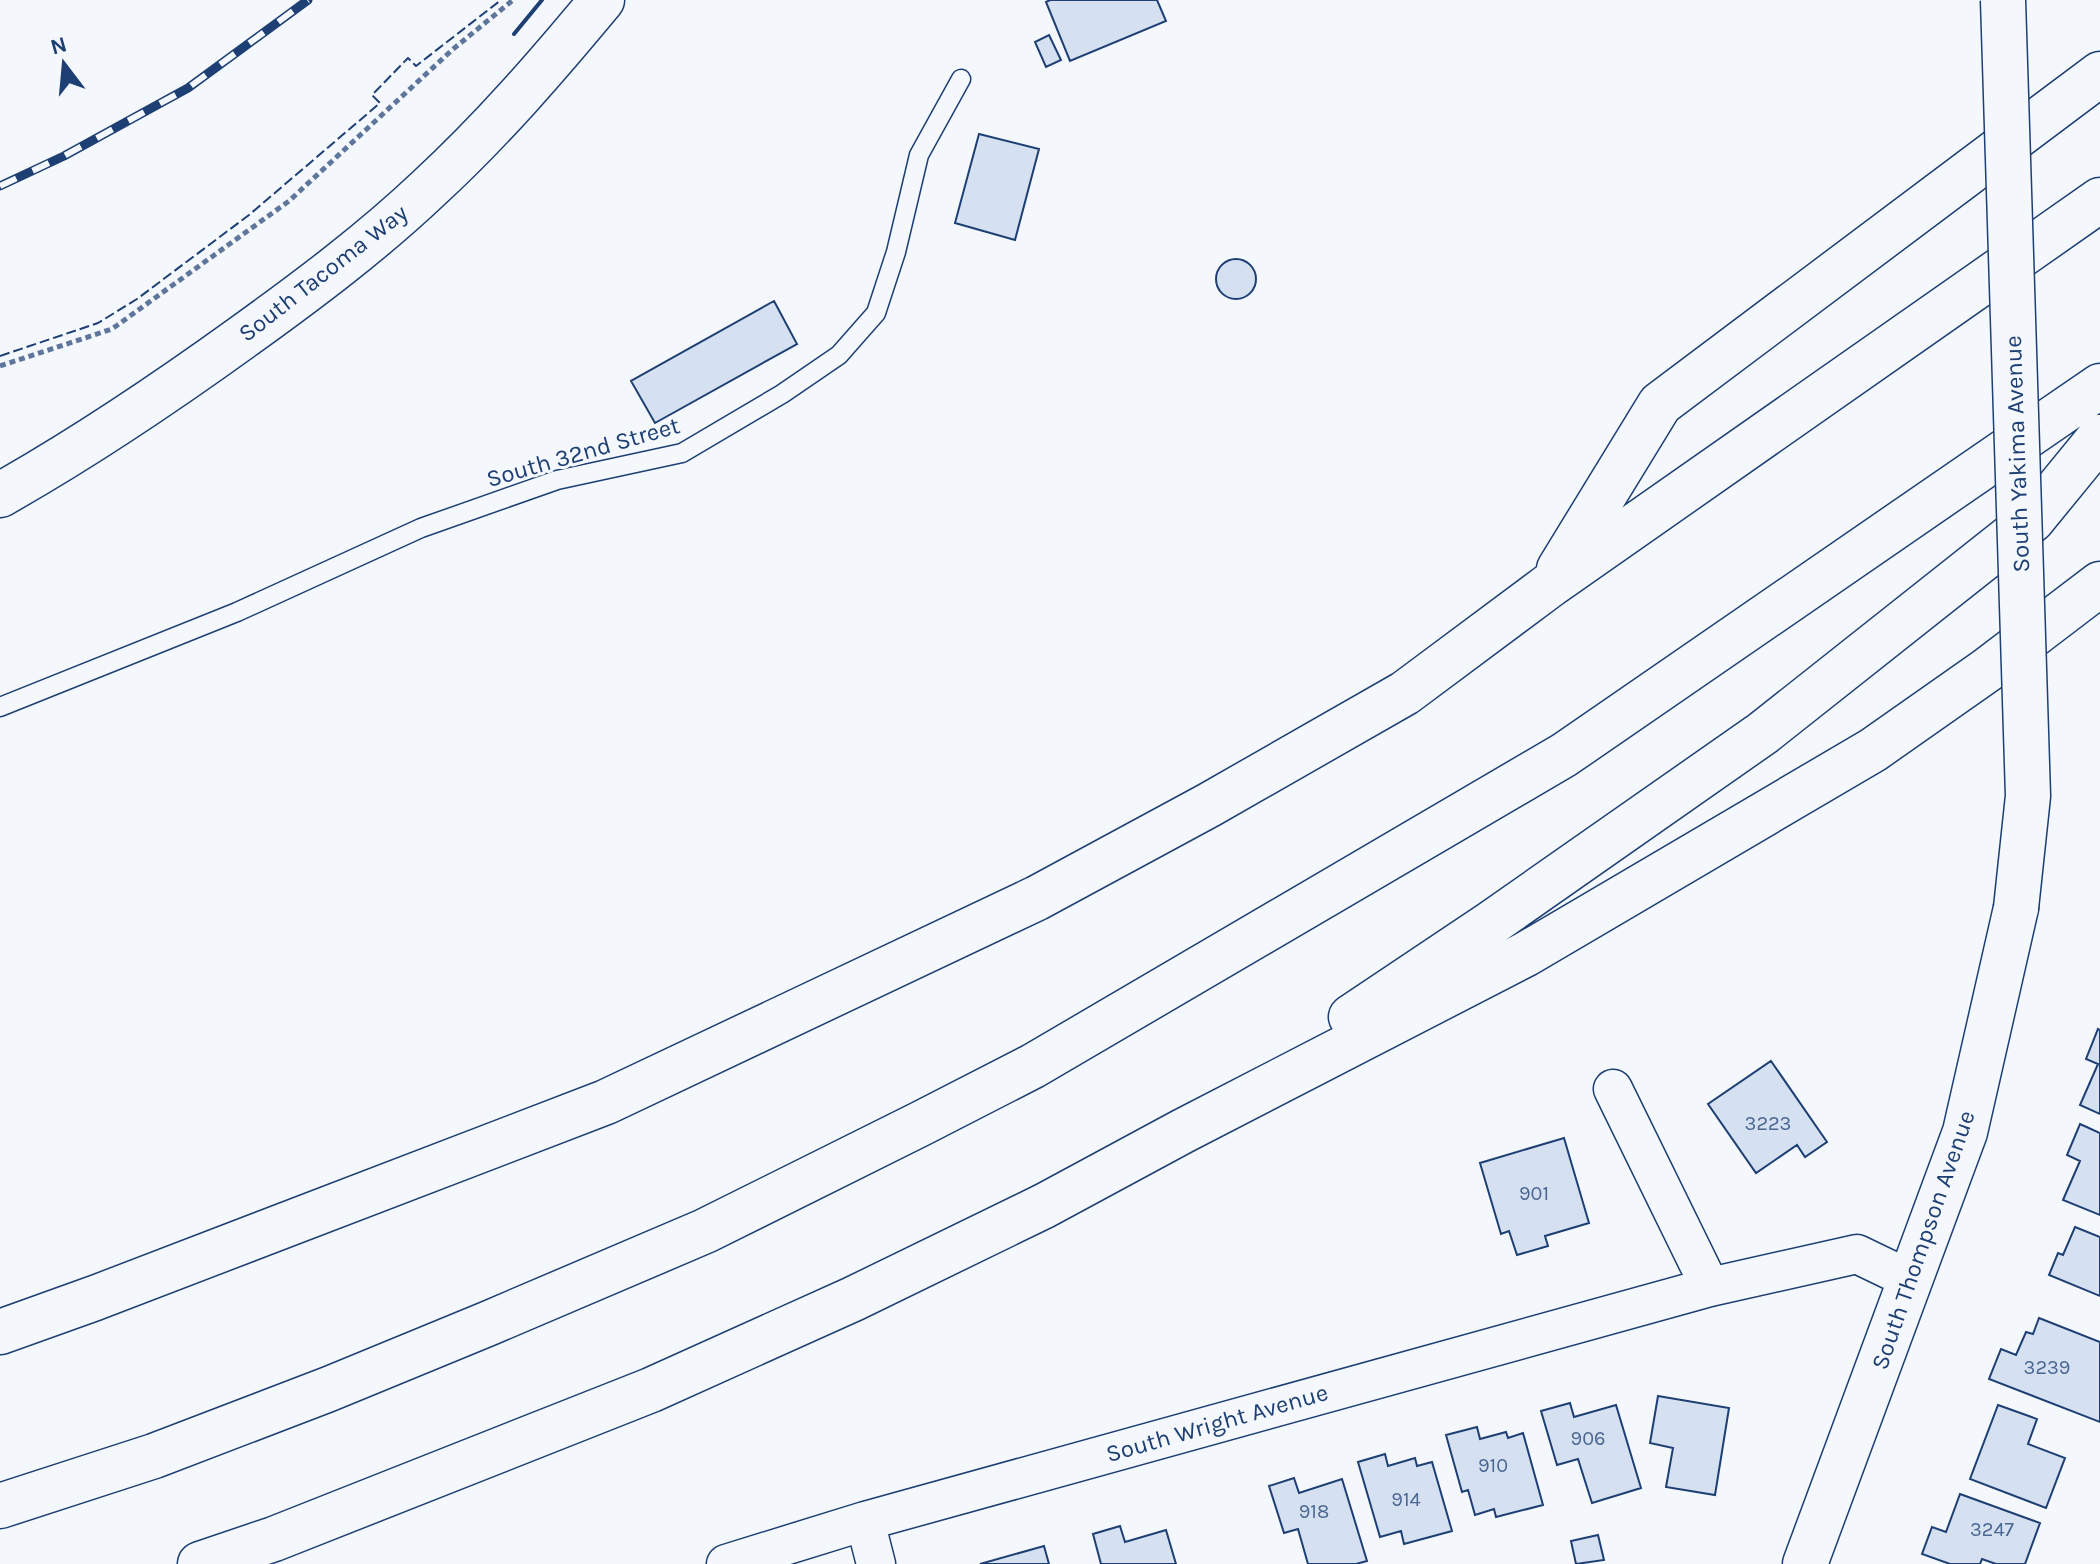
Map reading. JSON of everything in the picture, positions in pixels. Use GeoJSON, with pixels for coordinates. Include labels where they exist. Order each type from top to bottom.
{"type":"FeatureCollection","features":[{"type":"Feature","properties":{"kind":"main road","name":"South Tacoma Way"},"geometry":{"type":"LineString","coordinates":[[0,495],[67,457],[186,378],[315,284],[430,188],[537,79],[602,0]]}},
{"type":"Feature","properties":{"kind":"main road","name":"South Yakima Avenue"},"geometry":{"type":"LineString","coordinates":[[2003,0],[2028,796],[2016,908]]}},
{"type":"Feature","properties":{"kind":"main road"},"geometry":{"type":"LineString","coordinates":[[1550,585],[1660,404],[2100,74]]}},
{"type":"Feature","properties":{"kind":"main road"},"geometry":{"type":"LineString","coordinates":[[0,1332],[606,1102],[1037,898],[1209,805],[1405,693],[1550,585],[2100,200]]}},
{"type":"Feature","properties":{"kind":"main road"},"geometry":{"type":"LineString","coordinates":[[0,1506],[154,1456],[329,1389],[705,1231],[1033,1066],[1564,755],[2100,386]]}},
{"type":"Feature","properties":{"kind":"main road"},"geometry":{"type":"LineString","coordinates":[[1183,1131],[1490,924],[1763,733],[2032,520],[2100,437]]}},
{"type":"Feature","properties":{"kind":"main road"},"geometry":{"type":"LineString","coordinates":[[200,1564],[303,1527],[651,1390],[853,1299],[1044,1206],[1526,954],[1873,750],[1987,670],[2100,584]]}},
{"type":"Feature","properties":{"kind":"main road","name":"South Thompson Avenue"},"geometry":{"type":"LineString","coordinates":[[1805,1564],[1965,1132],[2016,908]]}},
{"type":"Feature","properties":{"kind":"street"},"geometry":{"type":"LineString","coordinates":[[1613,1089],[1710,1287]]}},
{"type":"Feature","properties":{"kind":"street","name":"South Wright Avenue"},"geometry":{"type":"LineString","coordinates":[[726,1564],[865,1521],[1710,1287],[1857,1254],[1911,1280]]}},
{"type":"Feature","properties":{"kind":"street"},"geometry":{"type":"LineString","coordinates":[[865,1521],[876,1564]]}},
{"type":"Feature","properties":{"kind":"lane","name":"South 32nd Street"},"geometry":{"type":"LineString","coordinates":[[0,707],[237,612],[421,528],[557,480],[682,453],[782,394],[839,355],[876,313],[896,252],[919,155],[961,79]]}},
{"type":"Feature","properties":{"kind":"path"},"geometry":{"type":"LineString","coordinates":[[0,366],[112,329],[289,201],[452,50],[513,0]]}},
{"type":"Feature","properties":{"kind":"building"},"geometry":{"type":"Polygon","coordinates":[[[1157,0],[1166,21],[1070,61],[1046,2],[1157,0]]]}},
{"type":"Feature","properties":{"kind":"building"},"geometry":{"type":"Polygon","coordinates":[[[1049,35],[1061,60],[1046,67],[1035,42],[1049,35]]]}},
{"type":"Feature","properties":{"kind":"building"},"geometry":{"type":"Polygon","coordinates":[[[979,134],[1039,149],[1015,240],[955,223],[979,134]]]}},
{"type":"Feature","properties":{"kind":"building"},"geometry":{"type":"Polygon","coordinates":[[[1236,259],[1250,265],[1256,279],[1250,293],[1236,299],[1222,293],[1216,279],[1222,265],[1236,259]]]}},
{"type":"Feature","properties":{"kind":"building"},"geometry":{"type":"Polygon","coordinates":[[[774,301],[797,344],[655,423],[631,381],[774,301]]]}},
{"type":"Feature","properties":{"kind":"building"},"geometry":{"type":"Polygon","coordinates":[[[2098,1029],[2100,1114],[2080,1105],[2098,1064],[2086,1059],[2098,1029]]]}},
{"type":"Feature","properties":{"kind":"building"},"geometry":{"type":"Polygon","coordinates":[[[1771,1061],[1827,1142],[1805,1157],[1797,1145],[1756,1173],[1708,1104],[1771,1061]]]}},
{"type":"Feature","properties":{"kind":"building"},"geometry":{"type":"Polygon","coordinates":[[[2080,1124],[2100,1133],[2100,1215],[2063,1200],[2080,1161],[2067,1155],[2080,1124]]]}},
{"type":"Feature","properties":{"kind":"building"},"geometry":{"type":"Polygon","coordinates":[[[1564,1138],[1589,1223],[1545,1236],[1548,1246],[1517,1255],[1509,1231],[1501,1234],[1480,1163],[1564,1138]]]}},
{"type":"Feature","properties":{"kind":"building"},"geometry":{"type":"Polygon","coordinates":[[[2075,1227],[2100,1237],[2100,1296],[2049,1275],[2058,1253],[2063,1255],[2075,1227]]]}},
{"type":"Feature","properties":{"kind":"building"},"geometry":{"type":"Polygon","coordinates":[[[2039,1318],[2100,1342],[2100,1422],[1989,1379],[2001,1349],[2016,1355],[2026,1332],[2033,1334],[2039,1318]]]}},
{"type":"Feature","properties":{"kind":"building"},"geometry":{"type":"Polygon","coordinates":[[[1658,1396],[1729,1408],[1715,1495],[1666,1487],[1673,1448],[1650,1443],[1658,1396]]]}},
{"type":"Feature","properties":{"kind":"building"},"geometry":{"type":"Polygon","coordinates":[[[1570,1403],[1574,1417],[1616,1405],[1641,1488],[1592,1503],[1578,1459],[1557,1465],[1541,1411],[1570,1403]]]}},
{"type":"Feature","properties":{"kind":"building"},"geometry":{"type":"Polygon","coordinates":[[[1998,1405],[2037,1419],[2028,1444],[2065,1458],[2046,1508],[1970,1479],[1998,1405]]]}},
{"type":"Feature","properties":{"kind":"building"},"geometry":{"type":"Polygon","coordinates":[[[1477,1427],[1480,1439],[1506,1432],[1508,1438],[1523,1433],[1543,1505],[1496,1517],[1494,1509],[1475,1515],[1468,1490],[1462,1492],[1446,1435],[1477,1427]]]}},
{"type":"Feature","properties":{"kind":"building"},"geometry":{"type":"Polygon","coordinates":[[[1385,1454],[1388,1466],[1415,1458],[1417,1466],[1432,1462],[1452,1531],[1404,1544],[1401,1531],[1380,1537],[1358,1462],[1385,1454]]]}},
{"type":"Feature","properties":{"kind":"building"},"geometry":{"type":"Polygon","coordinates":[[[1294,1478],[1299,1493],[1342,1479],[1367,1561],[1356,1564],[1308,1564],[1298,1529],[1284,1533],[1269,1486],[1294,1478]]]}},
{"type":"Feature","properties":{"kind":"building"},"geometry":{"type":"Polygon","coordinates":[[[1960,1494],[2040,1523],[2025,1564],[1996,1564],[1982,1559],[1980,1564],[1950,1564],[1922,1554],[1932,1527],[1946,1532],[1960,1494]]]}},
{"type":"Feature","properties":{"kind":"building"},"geometry":{"type":"Polygon","coordinates":[[[1120,1526],[1125,1542],[1166,1530],[1176,1564],[1101,1564],[1093,1534],[1120,1526]]]}},
{"type":"Feature","properties":{"kind":"building"},"geometry":{"type":"Polygon","coordinates":[[[1598,1535],[1604,1560],[1576,1564],[1571,1541],[1598,1535]]]}},
{"type":"Feature","properties":{"kind":"building"},"geometry":{"type":"Polygon","coordinates":[[[1044,1546],[1049,1564],[980,1564],[1044,1546]]]}},
{"type":"Feature","properties":{"kind":"railway"},"geometry":{"type":"LineString","coordinates":[[0,186],[64,156],[188,88],[308,0]]}},
{"type":"Feature","properties":{"kind":"fence"},"geometry":{"type":"LineString","coordinates":[[0,356],[98,323],[137,299],[249,215],[380,103],[372,95],[408,58],[416,66],[501,0]]}},
{"type":"Feature","properties":{"kind":"wall"},"geometry":{"type":"LineString","coordinates":[[514,34],[542,0]]}}]}
